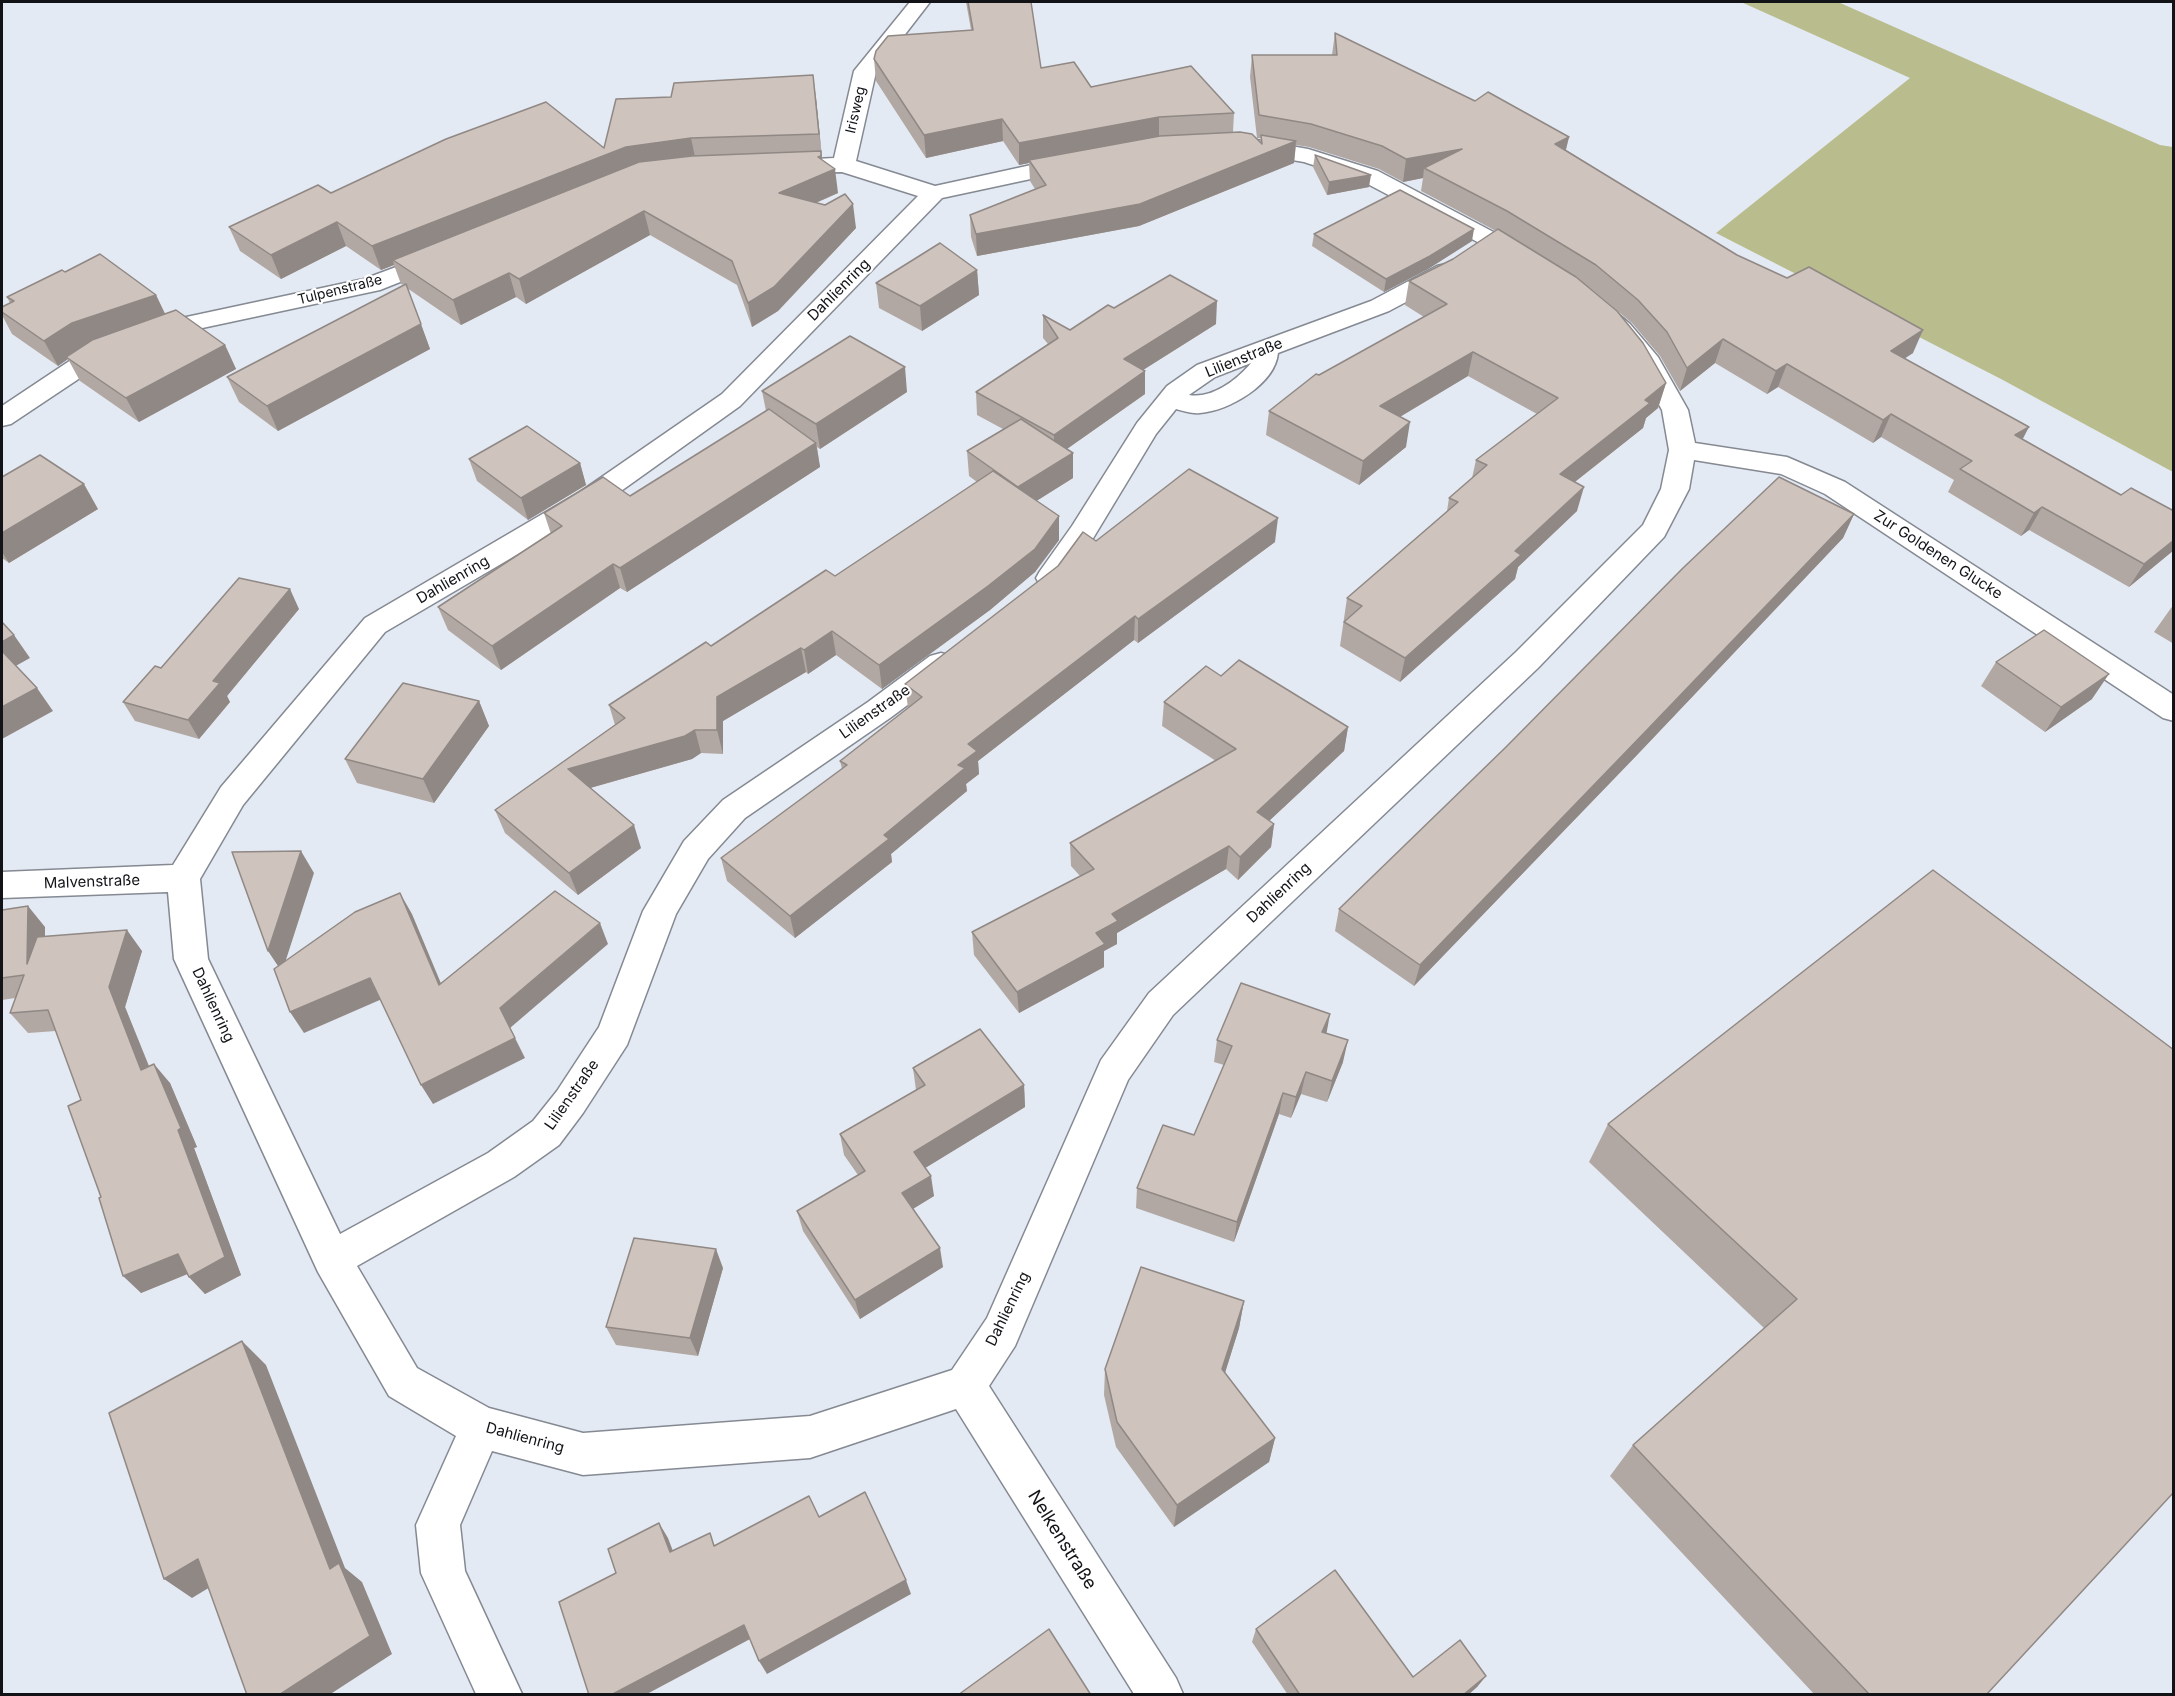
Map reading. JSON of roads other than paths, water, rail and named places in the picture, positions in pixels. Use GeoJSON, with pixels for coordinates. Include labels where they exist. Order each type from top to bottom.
{"type":"FeatureCollection","features":[{"type":"Feature","properties":{"kind":"street","name":"Irisweg"},"geometry":{"type":"LineString","coordinates":[[844,165],[865,72],[920,2]]}},
{"type":"Feature","properties":{"kind":"street","name":"Dahlienring"},"geometry":{"type":"LineString","coordinates":[[1239,144],[1308,156],[1370,176],[1493,241],[1580,296],[1622,329],[1649,363],[1675,410],[1683,450],[1675,489],[1654,530],[1527,660],[1161,1004],[1114,1071],[1001,1332],[965,1386],[810,1437],[583,1454],[481,1427],[403,1382],[332,1259],[191,959],[183,878],[232,795],[375,625],[590,499],[731,400],[934,193],[1159,148],[1239,144]]}},
{"type":"Feature","properties":{"kind":"street"},"geometry":{"type":"LineString","coordinates":[[760,167],[844,165],[934,193]]}},
{"type":"Feature","properties":{"kind":"street","name":"Lilienstraße"},"geometry":{"type":"LineString","coordinates":[[1029,596],[1047,581],[1075,543],[1146,429],[1176,392],[1206,371],[1380,306],[1438,276],[1493,241]]}},
{"type":"Feature","properties":{"kind":"street","name":"Tulpenstraße"},"geometry":{"type":"LineString","coordinates":[[2,418],[95,356],[186,324],[371,285],[457,251]]}},
{"type":"Feature","properties":{"kind":"street","name":"Zur Goldenen Glucke"},"geometry":{"type":"LineString","coordinates":[[1683,450],[1787,466],[1835,488],[2174,710]]}},
{"type":"Feature","properties":{"kind":"street","name":"Lilienstraße"},"geometry":{"type":"LineString","coordinates":[[332,1259],[501,1165],[546,1133],[614,1034],[660,911],[696,850],[734,808],[879,710],[964,647]]}},
{"type":"Feature","properties":{"kind":"street","name":"Malvenstraße"},"geometry":{"type":"LineString","coordinates":[[2,885],[183,878]]}},
{"type":"Feature","properties":{"kind":"street","name":"Nelkenstraße"},"geometry":{"type":"LineString","coordinates":[[965,1386],[1160,1695]]}},
{"type":"Feature","properties":{"kind":"street"},"geometry":{"type":"LineString","coordinates":[[481,1427],[438,1525],[443,1573],[499,1695]]}}]}
